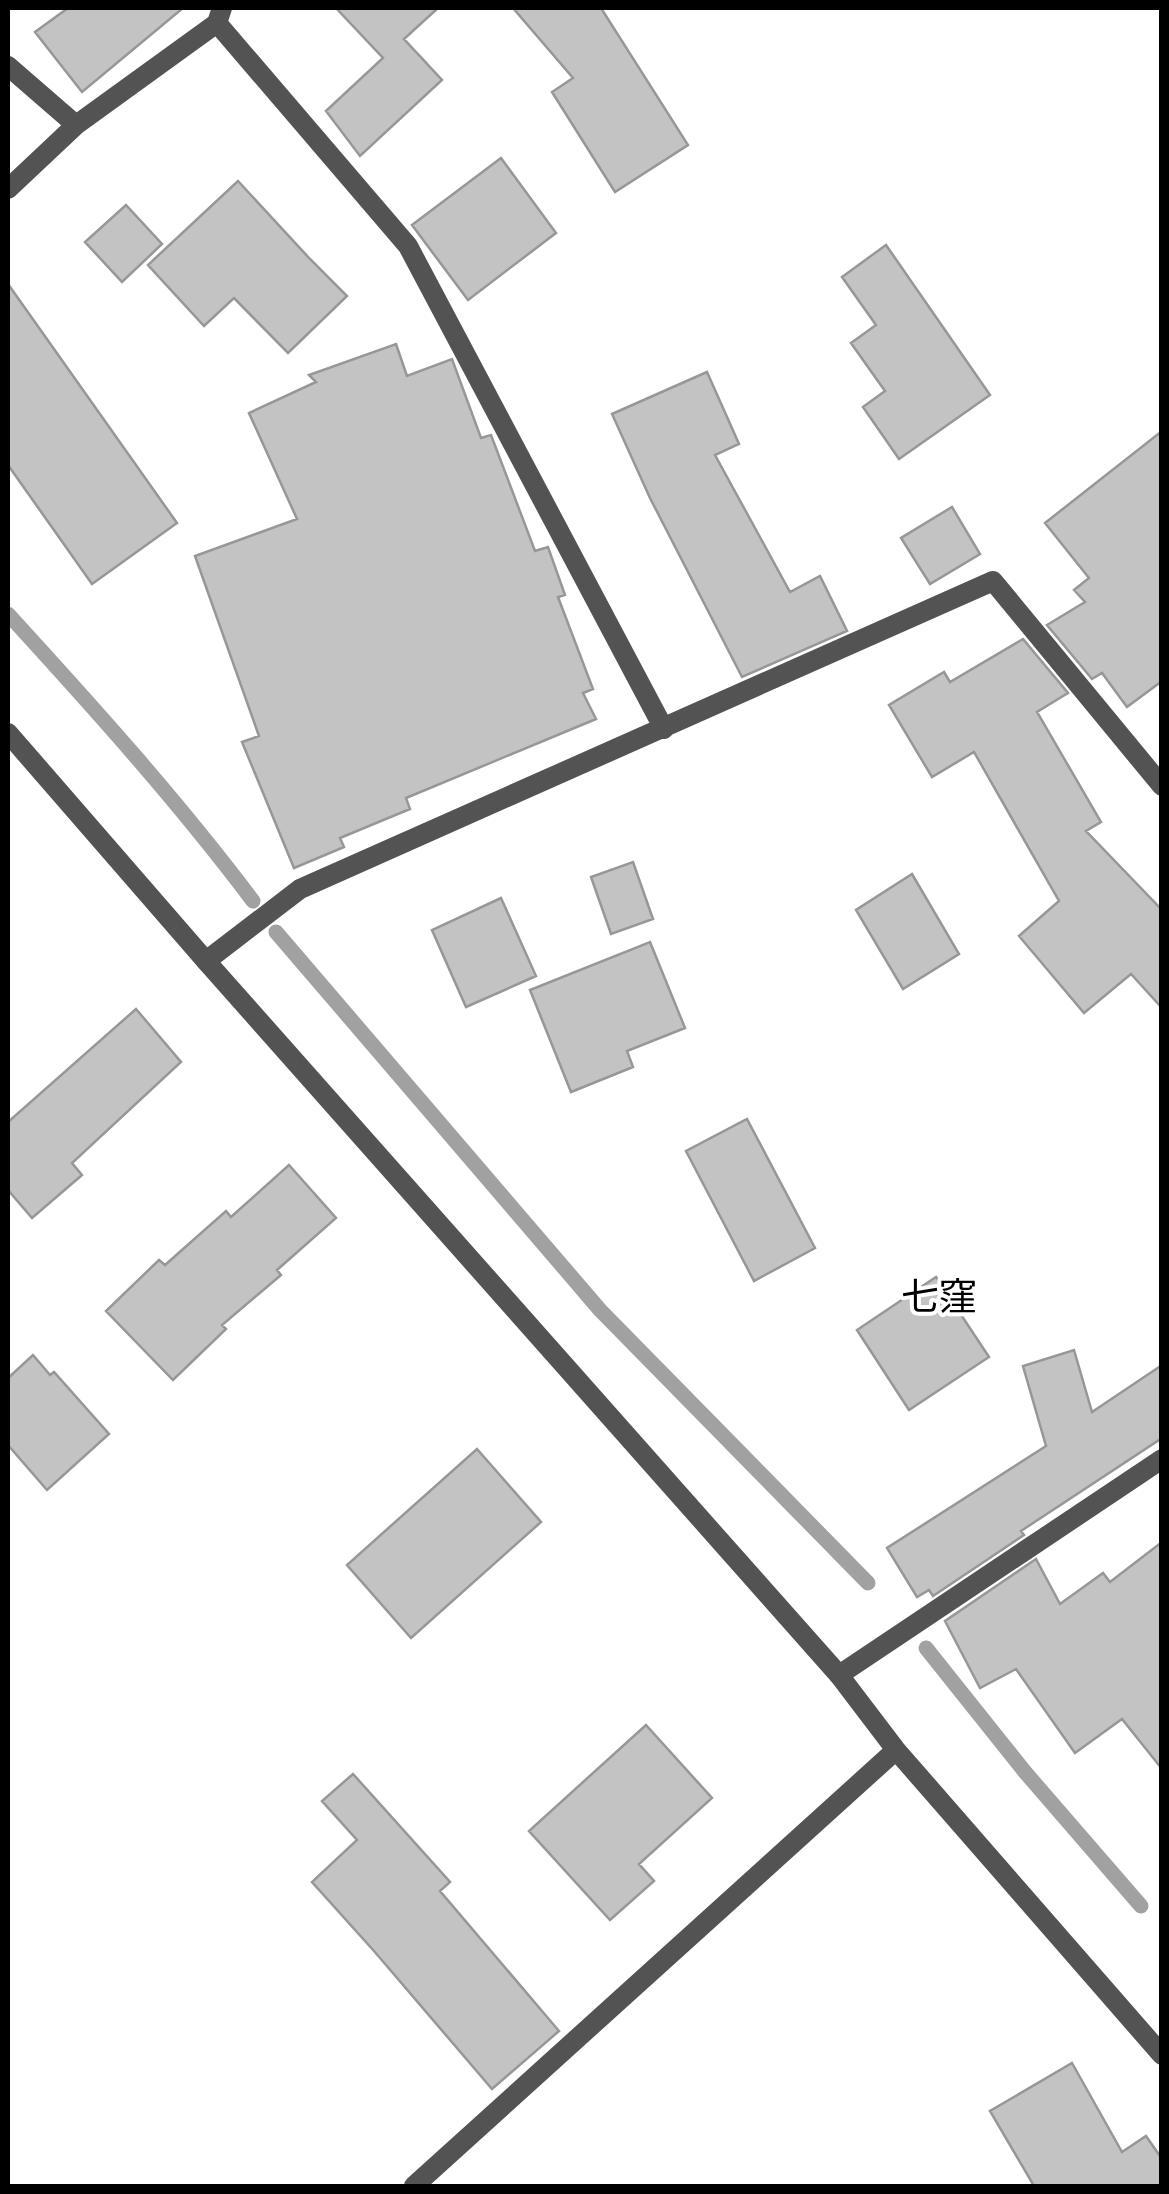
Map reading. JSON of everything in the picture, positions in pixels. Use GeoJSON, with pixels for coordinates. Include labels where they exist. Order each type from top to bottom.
{"type":"FeatureCollection","features":[{"type":"Feature","properties":{"kind":"street"},"geometry":{"type":"LineString","coordinates":[[8,188],[76,125],[219,16],[408,246],[664,728]]}},
{"type":"Feature","properties":{"kind":"street"},"geometry":{"type":"LineString","coordinates":[[8,66],[76,125]]}},
{"type":"Feature","properties":{"kind":"street"},"geometry":{"type":"LineString","coordinates":[[206,961],[300,889],[992,582],[1162,786]]}},
{"type":"Feature","properties":{"kind":"street"},"geometry":{"type":"LineString","coordinates":[[8,734],[839,1675],[896,1750],[1162,2055]]}},
{"type":"Feature","properties":{"kind":"street"},"geometry":{"type":"LineString","coordinates":[[839,1675],[1162,1460]]}},
{"type":"Feature","properties":{"kind":"street"},"geometry":{"type":"LineString","coordinates":[[414,2186],[896,1750]]}},
{"type":"Feature","properties":{"kind":"building"},"geometry":{"type":"Polygon","coordinates":[[[68,8],[183,8],[82,92],[35,32],[68,8]]]}},
{"type":"Feature","properties":{"kind":"building"},"geometry":{"type":"Polygon","coordinates":[[[336,8],[438,8],[404,39],[442,80],[360,156],[326,111],[383,58],[336,8]]]}},
{"type":"Feature","properties":{"kind":"building"},"geometry":{"type":"Polygon","coordinates":[[[513,8],[601,8],[688,145],[615,192],[552,92],[573,78],[513,8]]]}},
{"type":"Feature","properties":{"kind":"building"},"geometry":{"type":"Polygon","coordinates":[[[501,158],[556,233],[468,300],[412,225],[501,158]]]}},
{"type":"Feature","properties":{"kind":"building"},"geometry":{"type":"Polygon","coordinates":[[[238,181],[347,296],[288,353],[234,298],[204,326],[148,265],[238,181]]]}},
{"type":"Feature","properties":{"kind":"building"},"geometry":{"type":"Polygon","coordinates":[[[126,205],[162,244],[122,282],[85,242],[126,205]]]}},
{"type":"Feature","properties":{"kind":"building"},"geometry":{"type":"Polygon","coordinates":[[[886,245],[990,395],[899,459],[863,407],[885,391],[851,343],[876,325],[842,277],[886,245]]]}},
{"type":"Feature","properties":{"kind":"building"},"geometry":{"type":"Polygon","coordinates":[[[8,284],[177,523],[92,584],[8,465],[8,284]]]}},
{"type":"Feature","properties":{"kind":"building"},"geometry":{"type":"Polygon","coordinates":[[[396,344],[407,376],[452,359],[481,438],[491,435],[535,551],[548,547],[565,595],[558,597],[593,689],[583,693],[596,719],[406,798],[410,809],[340,838],[344,847],[294,868],[242,742],[259,736],[195,556],[297,519],[249,413],[316,382],[309,375],[396,344]]]}},
{"type":"Feature","properties":{"kind":"building"},"geometry":{"type":"Polygon","coordinates":[[[707,372],[739,444],[715,455],[790,592],[820,576],[847,631],[742,677],[650,498],[612,414],[707,372]]]}},
{"type":"Feature","properties":{"kind":"building"},"geometry":{"type":"Polygon","coordinates":[[[1162,431],[1162,681],[1127,707],[1102,673],[1092,679],[1047,625],[1085,602],[1074,590],[1089,578],[1045,523],[1162,431]]]}},
{"type":"Feature","properties":{"kind":"building"},"geometry":{"type":"Polygon","coordinates":[[[952,507],[980,554],[930,584],[901,538],[952,507]]]}},
{"type":"Feature","properties":{"kind":"building"},"geometry":{"type":"Polygon","coordinates":[[[1023,639],[1068,693],[1037,712],[1101,822],[1086,831],[1162,910],[1162,1008],[1131,974],[1084,1013],[1019,936],[1059,901],[974,752],[932,777],[889,705],[944,672],[950,682],[1023,639]]]}},
{"type":"Feature","properties":{"kind":"building"},"geometry":{"type":"Polygon","coordinates":[[[633,862],[653,919],[611,934],[591,877],[633,862]]]}},
{"type":"Feature","properties":{"kind":"building"},"geometry":{"type":"Polygon","coordinates":[[[912,874],[959,954],[903,989],[856,910],[912,874]]]}},
{"type":"Feature","properties":{"kind":"building"},"geometry":{"type":"Polygon","coordinates":[[[501,898],[536,976],[466,1007],[432,930],[501,898]]]}},
{"type":"Feature","properties":{"kind":"building"},"geometry":{"type":"Polygon","coordinates":[[[650,942],[685,1028],[627,1051],[633,1067],[571,1092],[530,990],[650,942]]]}},
{"type":"Feature","properties":{"kind":"building"},"geometry":{"type":"Polygon","coordinates":[[[136,1009],[181,1062],[72,1163],[82,1175],[32,1218],[8,1190],[8,1122],[136,1009]]]}},
{"type":"Feature","properties":{"kind":"building"},"geometry":{"type":"Polygon","coordinates":[[[747,1119],[815,1248],[754,1281],[686,1151],[747,1119]]]}},
{"type":"Feature","properties":{"kind":"building"},"geometry":{"type":"Polygon","coordinates":[[[289,1165],[336,1218],[277,1270],[281,1275],[222,1325],[226,1329],[173,1380],[106,1311],[159,1260],[165,1265],[226,1211],[231,1217],[289,1165]]]}},
{"type":"Feature","properties":{"kind":"building"},"geometry":{"type":"Polygon","coordinates":[[[936,1277],[989,1357],[909,1410],[857,1330],[936,1277]]]}},
{"type":"Feature","properties":{"kind":"building"},"geometry":{"type":"Polygon","coordinates":[[[1074,1350],[1092,1412],[1162,1365],[1162,1438],[1021,1531],[1024,1535],[933,1596],[929,1590],[917,1597],[887,1548],[1046,1446],[1023,1366],[1074,1350]]]}},
{"type":"Feature","properties":{"kind":"building"},"geometry":{"type":"Polygon","coordinates":[[[33,1355],[50,1375],[54,1372],[109,1434],[47,1490],[8,1445],[8,1378],[33,1355]]]}},
{"type":"Feature","properties":{"kind":"building"},"geometry":{"type":"Polygon","coordinates":[[[477,1449],[541,1522],[411,1638],[347,1565],[477,1449]]]}},
{"type":"Feature","properties":{"kind":"building"},"geometry":{"type":"Polygon","coordinates":[[[1162,1542],[1162,1769],[1122,1719],[1075,1753],[1016,1669],[980,1688],[945,1621],[1036,1559],[1060,1604],[1103,1573],[1110,1582],[1162,1542]]]}},
{"type":"Feature","properties":{"kind":"building"},"geometry":{"type":"Polygon","coordinates":[[[646,1725],[712,1798],[639,1864],[654,1881],[610,1920],[529,1831],[646,1725]]]}},
{"type":"Feature","properties":{"kind":"building"},"geometry":{"type":"Polygon","coordinates":[[[353,1774],[450,1882],[440,1891],[559,2031],[492,2089],[312,1882],[357,1840],[322,1801],[353,1774]]]}},
{"type":"Feature","properties":{"kind":"building"},"geometry":{"type":"Polygon","coordinates":[[[1072,2063],[1122,2152],[1146,2136],[1162,2159],[1162,2186],[1034,2186],[990,2111],[1072,2063]]]}},
{"type":"Feature","properties":{"kind":"waterway"},"geometry":{"type":"LineString","coordinates":[[8,614],[164,790],[253,901]]}},
{"type":"Feature","properties":{"kind":"waterway"},"geometry":{"type":"LineString","coordinates":[[276,932],[600,1310],[868,1583]]}},
{"type":"Feature","properties":{"kind":"waterway"},"geometry":{"type":"LineString","coordinates":[[926,1648],[1025,1772],[1141,1906]]}},
{"type":"Feature","properties":{"kind":"district","name":"七窪"},"geometry":{"type":"Point","coordinates":[939,1297]}}]}
